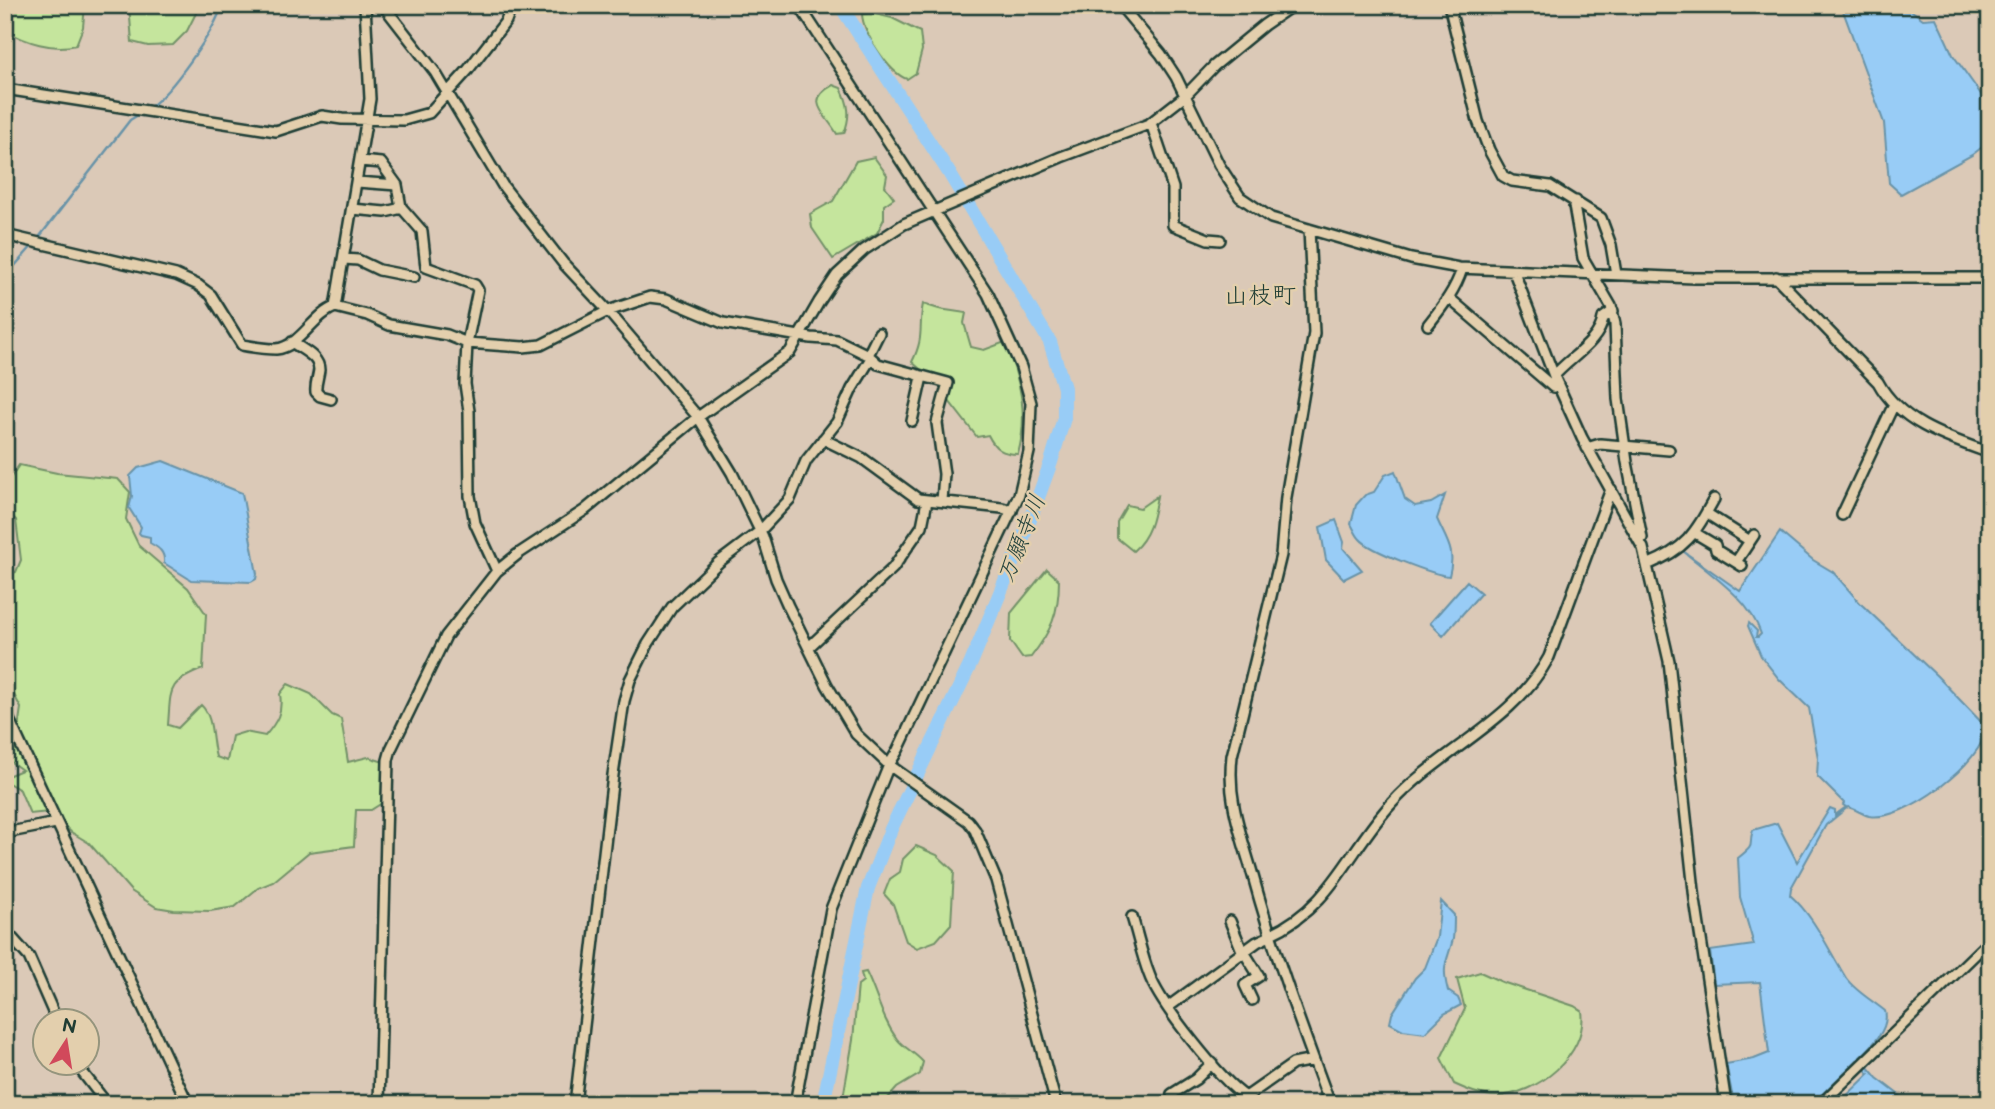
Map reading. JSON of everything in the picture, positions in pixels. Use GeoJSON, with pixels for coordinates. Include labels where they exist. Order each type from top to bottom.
{"type":"FeatureCollection","features":[{"type":"Feature","properties":{"kind":"street"},"geometry":{"type":"LineString","coordinates":[[335,307],[361,161],[370,92],[365,5]]}},
{"type":"Feature","properties":{"kind":"street"},"geometry":{"type":"LineString","coordinates":[[383,5],[413,41],[447,92],[503,186],[564,263],[698,417],[732,473],[760,531],[776,579],[848,723],[869,748],[968,821],[975,830],[996,880],[1056,1104]]}},
{"type":"Feature","properties":{"kind":"street"},"geometry":{"type":"LineString","coordinates":[[5,89],[276,131],[322,116],[404,120],[429,113],[506,21],[512,5]]}},
{"type":"Feature","properties":{"kind":"street"},"geometry":{"type":"LineString","coordinates":[[795,1104],[822,944],[831,909],[868,811],[983,576],[1019,495],[1029,452],[1031,403],[1011,343],[988,294],[799,5]]}},
{"type":"Feature","properties":{"kind":"street"},"geometry":{"type":"LineString","coordinates":[[1120,5],[1161,54],[1219,165],[1240,197],[1272,218],[1411,259],[1462,268],[1694,278],[1990,278]]}},
{"type":"Feature","properties":{"kind":"street"},"geometry":{"type":"LineString","coordinates":[[379,1104],[388,760],[446,636],[497,571],[585,510],[698,417],[790,352],[837,275],[864,250],[904,224],[1061,157],[1083,151],[1151,123],[1185,96],[1214,66],[1293,5]]}},
{"type":"Feature","properties":{"kind":"street"},"geometry":{"type":"LineString","coordinates":[[1449,5],[1478,121],[1503,176],[1512,181],[1550,186],[1601,218],[1611,245],[1616,274]]}},
{"type":"Feature","properties":{"kind":"street"},"geometry":{"type":"LineString","coordinates":[[1151,123],[1173,188],[1172,225],[1208,239],[1220,240]]}},
{"type":"Feature","properties":{"kind":"street"},"geometry":{"type":"LineString","coordinates":[[361,161],[381,163],[397,185],[402,208],[422,231],[426,267],[475,285],[478,290],[467,343],[465,384],[469,411],[470,496],[475,523],[497,571]]}},
{"type":"Feature","properties":{"kind":"street"},"geometry":{"type":"LineString","coordinates":[[357,182],[397,185]]}},
{"type":"Feature","properties":{"kind":"street"},"geometry":{"type":"LineString","coordinates":[[1576,201],[1574,206],[1579,243],[1590,273],[1612,311],[1618,368],[1618,399],[1642,538],[1639,541]]}},
{"type":"Feature","properties":{"kind":"street"},"geometry":{"type":"LineString","coordinates":[[352,209],[385,212],[402,208]]}},
{"type":"Feature","properties":{"kind":"street"},"geometry":{"type":"LineString","coordinates":[[1309,229],[1314,332],[1286,497],[1281,555],[1251,676],[1230,788],[1269,936],[1330,1104]]}},
{"type":"Feature","properties":{"kind":"street"},"geometry":{"type":"LineString","coordinates":[[5,235],[176,275],[198,285],[211,295],[242,345],[279,349],[292,342],[321,314],[335,307],[367,315],[389,325],[447,335],[467,343],[504,347],[541,345],[608,311],[650,297],[666,299],[723,323],[837,340],[878,364],[948,383],[937,423],[944,466],[942,501]]}},
{"type":"Feature","properties":{"kind":"street"},"geometry":{"type":"LineString","coordinates":[[344,259],[358,260],[379,270],[414,277]]}},
{"type":"Feature","properties":{"kind":"street"},"geometry":{"type":"LineString","coordinates":[[1428,325],[1449,298],[1462,268]]}},
{"type":"Feature","properties":{"kind":"street"},"geometry":{"type":"LineString","coordinates":[[1514,272],[1556,380],[1587,448],[1639,541],[1647,565],[1669,661],[1695,900],[1726,1104]]}},
{"type":"Feature","properties":{"kind":"street"},"geometry":{"type":"LineString","coordinates":[[1776,277],[1878,382],[1894,404],[1914,421],[1990,453]]}},
{"type":"Feature","properties":{"kind":"street"},"geometry":{"type":"LineString","coordinates":[[1449,298],[1553,387],[1565,363],[1598,334],[1603,318],[1612,311]]}},
{"type":"Feature","properties":{"kind":"street"},"geometry":{"type":"LineString","coordinates":[[575,1104],[613,775],[624,701],[630,680],[671,607],[719,562],[760,531],[790,499],[806,461],[837,422],[879,334]]}},
{"type":"Feature","properties":{"kind":"street"},"geometry":{"type":"LineString","coordinates":[[292,342],[311,355],[317,363],[319,368],[316,393],[331,399]]}},
{"type":"Feature","properties":{"kind":"street"},"geometry":{"type":"LineString","coordinates":[[912,421],[922,377]]}},
{"type":"Feature","properties":{"kind":"street"},"geometry":{"type":"LineString","coordinates":[[1842,515],[1894,404]]}},
{"type":"Feature","properties":{"kind":"street"},"geometry":{"type":"LineString","coordinates":[[823,439],[863,458],[918,499],[1012,511]]}},
{"type":"Feature","properties":{"kind":"street"},"geometry":{"type":"LineString","coordinates":[[1587,448],[1600,444],[1669,450]]}},
{"type":"Feature","properties":{"kind":"street"},"geometry":{"type":"LineString","coordinates":[[1168,1007],[1244,952],[1298,920],[1323,896],[1394,801],[1501,713],[1539,676],[1549,657],[1611,489]]}},
{"type":"Feature","properties":{"kind":"street"},"geometry":{"type":"LineString","coordinates":[[1647,565],[1671,555],[1695,533],[1714,499]]}},
{"type":"Feature","properties":{"kind":"street"},"geometry":{"type":"LineString","coordinates":[[809,647],[893,568],[922,526],[928,501]]}},
{"type":"Feature","properties":{"kind":"street"},"geometry":{"type":"LineString","coordinates":[[1695,533],[1716,545],[1716,550],[1739,564],[1752,538],[1706,513]]}},
{"type":"Feature","properties":{"kind":"street"},"geometry":{"type":"LineString","coordinates":[[5,711],[188,1104]]}},
{"type":"Feature","properties":{"kind":"street"},"geometry":{"type":"LineString","coordinates":[[5,833],[56,823]]}},
{"type":"Feature","properties":{"kind":"street"},"geometry":{"type":"LineString","coordinates":[[1132,917],[1149,976],[1168,1007],[1212,1063],[1246,1097],[1293,1064],[1314,1060]]}},
{"type":"Feature","properties":{"kind":"street"},"geometry":{"type":"LineString","coordinates":[[1230,921],[1259,976],[1245,985],[1252,1000]]}},
{"type":"Feature","properties":{"kind":"street"},"geometry":{"type":"LineString","coordinates":[[5,930],[29,957],[51,1007]]}},
{"type":"Feature","properties":{"kind":"street"},"geometry":{"type":"LineString","coordinates":[[1821,1104],[1990,940]]}},
{"type":"Feature","properties":{"kind":"street"},"geometry":{"type":"LineString","coordinates":[[1175,1104],[1172,1094],[1196,1079],[1212,1063]]}},
{"type":"Feature","properties":{"kind":"street"},"geometry":{"type":"LineString","coordinates":[[87,1078],[107,1104]]}},
{"type":"Feature","properties":{"kind":"green space"},"geometry":{"type":"Polygon","coordinates":[[[5,5],[85,5],[83,27],[76,45],[58,47],[39,44],[5,30],[5,5]]]}},
{"type":"Feature","properties":{"kind":"green space"},"geometry":{"type":"Polygon","coordinates":[[[129,5],[202,5],[187,31],[173,45],[148,46],[132,42],[129,5]]]}},
{"type":"Feature","properties":{"kind":"green space"},"geometry":{"type":"Polygon","coordinates":[[[871,13],[892,18],[920,32],[922,50],[916,73],[907,79],[885,61],[872,41],[862,14],[871,13]]]}},
{"type":"Feature","properties":{"kind":"green space"},"geometry":{"type":"Polygon","coordinates":[[[833,85],[841,88],[847,105],[848,121],[844,133],[837,134],[818,102],[824,91],[833,85]]]}},
{"type":"Feature","properties":{"kind":"green space"},"geometry":{"type":"Polygon","coordinates":[[[874,157],[887,175],[885,186],[894,198],[884,205],[884,219],[877,233],[833,259],[812,228],[810,214],[833,201],[856,161],[874,157]]]}},
{"type":"Feature","properties":{"kind":"green space"},"geometry":{"type":"Polygon","coordinates":[[[923,304],[966,313],[964,323],[971,347],[984,350],[1005,342],[1015,370],[1023,411],[1018,454],[1000,450],[988,435],[977,437],[946,397],[952,381],[926,374],[912,362],[920,339],[923,304]]]}},
{"type":"Feature","properties":{"kind":"green space"},"geometry":{"type":"Polygon","coordinates":[[[19,465],[57,473],[118,479],[130,492],[126,519],[139,546],[188,588],[206,614],[203,669],[183,678],[173,688],[168,725],[178,728],[201,705],[208,716],[216,757],[227,761],[232,736],[245,732],[265,736],[269,731],[280,712],[280,694],[288,684],[311,694],[332,715],[341,719],[348,762],[368,757],[384,762],[382,803],[371,810],[356,810],[354,846],[309,852],[273,882],[258,888],[235,907],[210,911],[174,910],[156,907],[131,891],[89,843],[71,832],[49,812],[30,814],[20,790],[5,781],[5,777],[22,770],[8,760],[17,736],[21,708],[5,678],[5,576],[16,572],[21,560],[16,520],[5,510],[5,486],[19,465]]]}},
{"type":"Feature","properties":{"kind":"green space"},"geometry":{"type":"Polygon","coordinates":[[[1157,496],[1147,533],[1133,551],[1117,538],[1117,522],[1127,505],[1140,508],[1157,496]]]}},
{"type":"Feature","properties":{"kind":"green space"},"geometry":{"type":"Polygon","coordinates":[[[1047,569],[1059,580],[1055,612],[1049,630],[1038,648],[1031,657],[1022,658],[1010,641],[1011,613],[1047,569]]]}},
{"type":"Feature","properties":{"kind":"green space"},"geometry":{"type":"Polygon","coordinates":[[[916,846],[937,855],[954,871],[951,924],[936,941],[917,948],[906,941],[893,904],[884,894],[890,879],[900,872],[903,859],[916,846]]]}},
{"type":"Feature","properties":{"kind":"green space"},"geometry":{"type":"Polygon","coordinates":[[[866,972],[892,1031],[900,1042],[923,1062],[920,1074],[897,1088],[883,1104],[842,1104],[853,1040],[858,985],[863,981],[861,973],[866,972]]]}},
{"type":"Feature","properties":{"kind":"green space"},"geometry":{"type":"Polygon","coordinates":[[[1480,972],[1582,1011],[1582,1027],[1577,1043],[1568,1057],[1557,1070],[1543,1080],[1512,1094],[1485,1095],[1454,1084],[1441,1058],[1465,1009],[1457,979],[1480,972]]]}},
{"type":"Feature","properties":{"kind":"water"},"geometry":{"type":"Polygon","coordinates":[[[1841,5],[1910,5],[1912,11],[1923,19],[1936,18],[1953,55],[1990,107],[1990,141],[1972,155],[1901,194],[1889,183],[1884,123],[1841,5]]]}},
{"type":"Feature","properties":{"kind":"water"},"geometry":{"type":"Polygon","coordinates":[[[163,461],[242,493],[256,579],[251,582],[191,580],[164,563],[162,553],[150,543],[150,537],[139,533],[141,527],[129,508],[132,496],[130,476],[138,468],[163,461]]]}},
{"type":"Feature","properties":{"kind":"water"},"geometry":{"type":"Polygon","coordinates":[[[1395,471],[1405,499],[1415,506],[1431,503],[1445,495],[1437,519],[1451,553],[1449,576],[1389,556],[1366,544],[1356,534],[1351,524],[1356,505],[1365,495],[1374,492],[1385,475],[1395,471]]]}},
{"type":"Feature","properties":{"kind":"water"},"geometry":{"type":"Polygon","coordinates":[[[1336,520],[1344,542],[1343,548],[1362,570],[1344,579],[1326,560],[1320,527],[1336,520]]]}},
{"type":"Feature","properties":{"kind":"water"},"geometry":{"type":"Polygon","coordinates":[[[1780,532],[1813,560],[1833,572],[1861,604],[1986,727],[1982,741],[1972,757],[1958,772],[1921,800],[1884,816],[1869,816],[1848,807],[1826,825],[1791,888],[1790,895],[1814,924],[1846,978],[1859,992],[1885,1011],[1882,1030],[1875,1042],[1860,1057],[1877,1078],[1911,1104],[1838,1104],[1869,1074],[1857,1060],[1812,1104],[1734,1104],[1726,1064],[1769,1053],[1760,982],[1714,984],[1710,951],[1754,945],[1740,897],[1738,858],[1750,847],[1753,830],[1777,823],[1797,862],[1830,808],[1835,810],[1835,815],[1846,807],[1817,776],[1818,758],[1809,708],[1779,679],[1761,656],[1748,626],[1749,623],[1757,631],[1758,637],[1761,634],[1756,621],[1739,598],[1683,551],[1740,591],[1780,532]]]}},
{"type":"Feature","properties":{"kind":"water"},"geometry":{"type":"Polygon","coordinates":[[[1467,581],[1481,593],[1443,636],[1430,623],[1467,581]]]}},
{"type":"Feature","properties":{"kind":"water"},"geometry":{"type":"Polygon","coordinates":[[[1441,901],[1454,915],[1453,939],[1445,969],[1446,982],[1448,991],[1458,998],[1461,1005],[1444,1014],[1425,1033],[1403,1030],[1390,1023],[1392,1014],[1415,978],[1425,968],[1437,937],[1441,901]]]}},
{"type":"Feature","properties":{"kind":"waterway"},"geometry":{"type":"LineString","coordinates":[[150,107],[191,60],[211,30],[222,5]]}},
{"type":"Feature","properties":{"kind":"waterway","name":"万願寺川"},"geometry":{"type":"LineString","coordinates":[[823,1104],[868,888],[891,829],[971,663],[1028,525],[1064,418],[1064,388],[1050,342],[948,171],[840,5]]}},
{"type":"Feature","properties":{"kind":"waterway"},"geometry":{"type":"LineString","coordinates":[[37,240],[130,120],[141,113]]}},
{"type":"Feature","properties":{"kind":"waterway"},"geometry":{"type":"LineString","coordinates":[[5,277],[33,245]]}},
{"type":"Feature","properties":{"kind":"district","name":"山枝町"},"geometry":{"type":"Point","coordinates":[1260,295]}}]}
